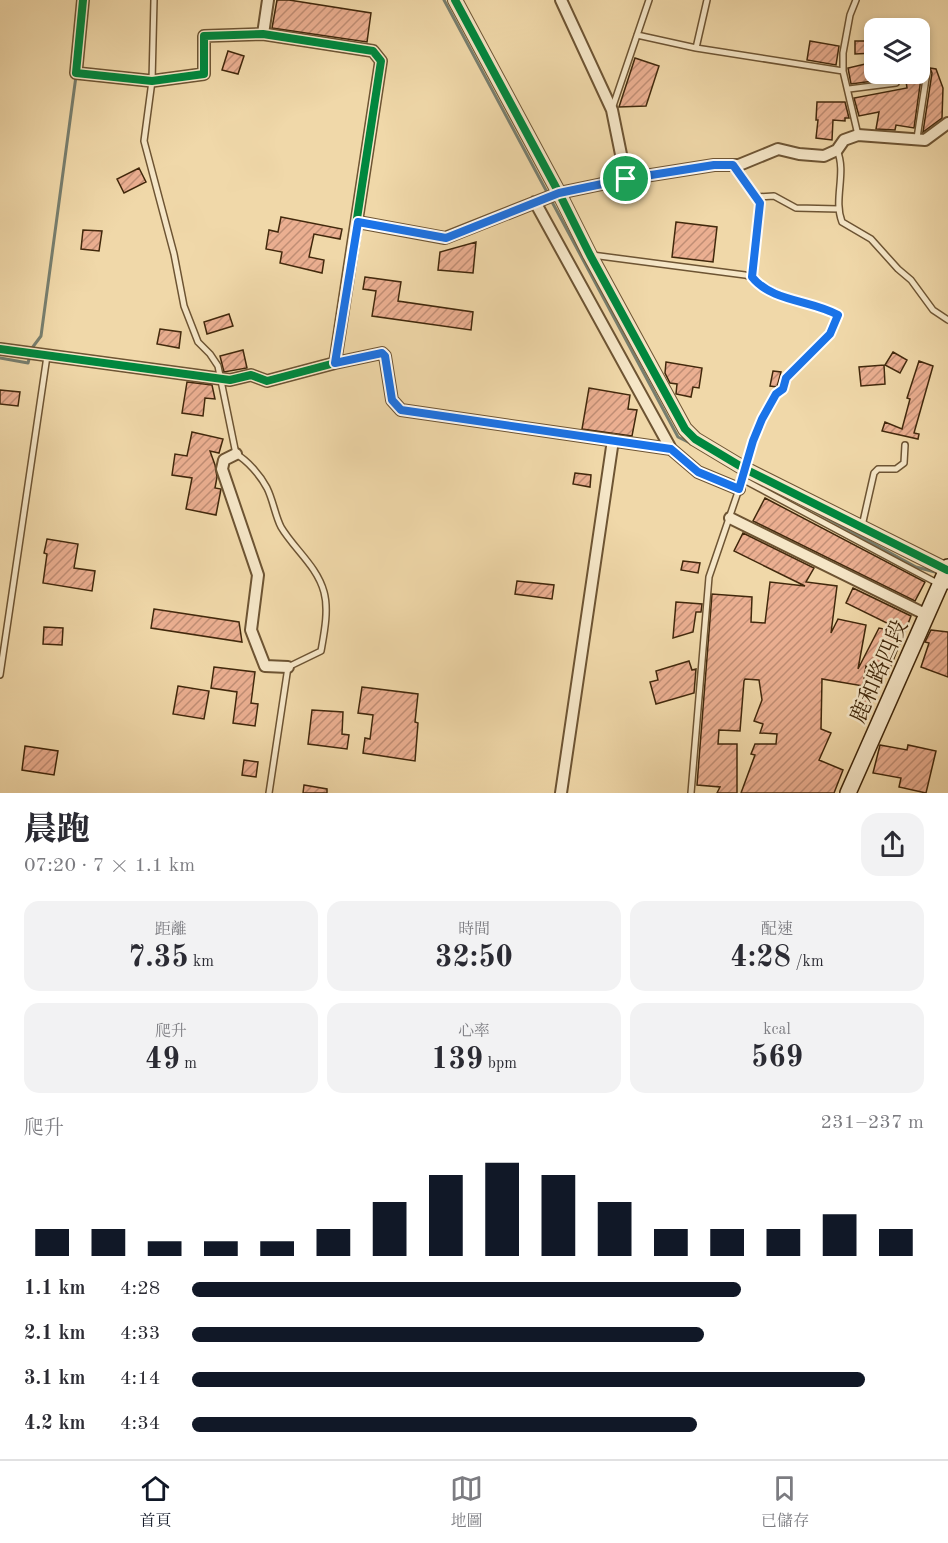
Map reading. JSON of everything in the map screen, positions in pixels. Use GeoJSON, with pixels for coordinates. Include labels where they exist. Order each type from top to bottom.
{"type":"FeatureCollection","features":[{"type":"Feature","properties":{"kind":"main road","name":"鹿和路四段"},"geometry":{"type":"LineString","coordinates":[[848,793],[927,615],[944,585],[948,569]]}},
{"type":"Feature","properties":{"kind":"street"},"geometry":{"type":"LineString","coordinates":[[83,0],[76,73],[152,81],[204,74],[204,36],[263,34],[374,51],[381,61],[335,363]]}},
{"type":"Feature","properties":{"kind":"street"},"geometry":{"type":"LineString","coordinates":[[263,34],[268,0]]}},
{"type":"Feature","properties":{"kind":"street"},"geometry":{"type":"LineString","coordinates":[[455,0],[671,449],[698,472],[742,479],[862,528],[948,569]]}},
{"type":"Feature","properties":{"kind":"street"},"geometry":{"type":"LineString","coordinates":[[561,0],[612,110],[626,179]]}},
{"type":"Feature","properties":{"kind":"street"},"geometry":{"type":"LineString","coordinates":[[358,222],[446,238],[548,197],[626,179],[714,165],[740,165],[778,149],[824,156],[837,150],[844,140],[858,135],[925,140],[948,123]]}},
{"type":"Feature","properties":{"kind":"street"},"geometry":{"type":"LineString","coordinates":[[548,197],[590,255],[685,429],[742,479]]}},
{"type":"Feature","properties":{"kind":"street"},"geometry":{"type":"LineString","coordinates":[[0,349],[230,380],[251,375],[267,381],[382,353],[385,356],[392,400],[401,410],[671,449]]}},
{"type":"Feature","properties":{"kind":"street"},"geometry":{"type":"LineString","coordinates":[[561,793],[613,440]]}},
{"type":"Feature","properties":{"kind":"street"},"geometry":{"type":"LineString","coordinates":[[236,454],[224,460],[222,469],[242,521],[258,575],[251,630],[265,666],[288,668]]}},
{"type":"Feature","properties":{"kind":"street"},"geometry":{"type":"LineString","coordinates":[[729,518],[927,615]]}},
{"type":"Feature","properties":{"kind":"lane"},"geometry":{"type":"LineString","coordinates":[[154,0],[152,81],[144,141],[174,254],[184,306],[198,342],[218,366],[236,454],[243,459],[266,487],[282,528],[312,567],[324,591],[326,603],[321,651],[288,668],[269,793]]}},
{"type":"Feature","properties":{"kind":"lane"},"geometry":{"type":"LineString","coordinates":[[612,110],[649,0]]}},
{"type":"Feature","properties":{"kind":"lane"},"geometry":{"type":"LineString","coordinates":[[696,48],[707,0]]}},
{"type":"Feature","properties":{"kind":"lane"},"geometry":{"type":"LineString","coordinates":[[856,0],[848,24],[843,53],[843,71],[858,135]]}},
{"type":"Feature","properties":{"kind":"lane"},"geometry":{"type":"LineString","coordinates":[[637,35],[696,48],[843,71]]}},
{"type":"Feature","properties":{"kind":"lane"},"geometry":{"type":"LineString","coordinates":[[849,90],[889,84]]}},
{"type":"Feature","properties":{"kind":"lane"},"geometry":{"type":"LineString","coordinates":[[917,138],[925,84]]}},
{"type":"Feature","properties":{"kind":"lane"},"geometry":{"type":"LineString","coordinates":[[837,150],[841,164],[839,209],[842,222],[871,239],[911,280],[933,310],[948,321]]}},
{"type":"Feature","properties":{"kind":"lane"},"geometry":{"type":"LineString","coordinates":[[733,165],[760,203],[752,277]]}},
{"type":"Feature","properties":{"kind":"lane"},"geometry":{"type":"LineString","coordinates":[[756,197],[774,196],[796,208],[839,209]]}},
{"type":"Feature","properties":{"kind":"lane"},"geometry":{"type":"LineString","coordinates":[[590,255],[752,277],[756,282],[785,297],[838,315],[830,334],[786,378],[783,389],[776,394],[762,419],[709,577],[692,793]]}},
{"type":"Feature","properties":{"kind":"lane"},"geometry":{"type":"LineString","coordinates":[[0,675],[47,356]]}},
{"type":"Feature","properties":{"kind":"lane"},"geometry":{"type":"LineString","coordinates":[[862,528],[874,473],[878,469],[896,469],[904,463],[906,445]]}},
{"type":"Feature","properties":{"kind":"lane"},"geometry":{"type":"LineString","coordinates":[[742,479],[944,585]]}},
{"type":"Feature","properties":{"kind":"building"},"geometry":{"type":"Polygon","coordinates":[[[277,0],[371,13],[367,42],[272,28],[277,0]]]}},
{"type":"Feature","properties":{"kind":"building"},"geometry":{"type":"Polygon","coordinates":[[[810,41],[839,46],[836,65],[807,60],[810,41]]]}},
{"type":"Feature","properties":{"kind":"building"},"geometry":{"type":"Polygon","coordinates":[[[855,41],[864,41],[864,54],[855,54],[855,41]]]}},
{"type":"Feature","properties":{"kind":"building"},"geometry":{"type":"Polygon","coordinates":[[[228,51],[244,56],[238,74],[222,70],[228,51]]]}},
{"type":"Feature","properties":{"kind":"building"},"geometry":{"type":"Polygon","coordinates":[[[635,58],[659,66],[646,106],[619,107],[635,58]]]}},
{"type":"Feature","properties":{"kind":"building"},"geometry":{"type":"Polygon","coordinates":[[[864,64],[864,82],[851,84],[848,68],[864,64]]]}},
{"type":"Feature","properties":{"kind":"building"},"geometry":{"type":"Polygon","coordinates":[[[930,68],[936,69],[943,88],[942,118],[923,132],[932,73],[930,68]]]}},
{"type":"Feature","properties":{"kind":"building"},"geometry":{"type":"Polygon","coordinates":[[[906,84],[920,84],[914,128],[896,125],[895,130],[876,129],[879,112],[859,116],[854,98],[907,88],[906,84]]]}},
{"type":"Feature","properties":{"kind":"building"},"geometry":{"type":"Polygon","coordinates":[[[817,102],[845,102],[849,118],[845,118],[845,121],[833,120],[832,140],[816,138],[817,102]]]}},
{"type":"Feature","properties":{"kind":"building"},"geometry":{"type":"Polygon","coordinates":[[[139,168],[146,182],[124,193],[117,179],[139,168]]]}},
{"type":"Feature","properties":{"kind":"building"},"geometry":{"type":"Polygon","coordinates":[[[281,217],[342,229],[340,239],[314,234],[309,257],[324,260],[322,273],[280,263],[282,252],[266,249],[269,230],[278,232],[281,217]]]}},
{"type":"Feature","properties":{"kind":"building"},"geometry":{"type":"Polygon","coordinates":[[[676,222],[717,227],[713,262],[672,257],[676,222]]]}},
{"type":"Feature","properties":{"kind":"building"},"geometry":{"type":"Polygon","coordinates":[[[83,230],[102,231],[99,251],[81,249],[83,230]]]}},
{"type":"Feature","properties":{"kind":"building"},"geometry":{"type":"Polygon","coordinates":[[[476,242],[473,273],[438,270],[440,252],[476,242]]]}},
{"type":"Feature","properties":{"kind":"building"},"geometry":{"type":"Polygon","coordinates":[[[365,277],[401,282],[398,301],[473,312],[471,330],[372,316],[376,291],[363,289],[365,277]]]}},
{"type":"Feature","properties":{"kind":"building"},"geometry":{"type":"Polygon","coordinates":[[[229,314],[233,326],[207,334],[204,322],[229,314]]]}},
{"type":"Feature","properties":{"kind":"building"},"geometry":{"type":"Polygon","coordinates":[[[160,329],[181,332],[179,348],[157,344],[160,329]]]}},
{"type":"Feature","properties":{"kind":"building"},"geometry":{"type":"Polygon","coordinates":[[[243,350],[247,368],[224,372],[220,356],[243,350]]]}},
{"type":"Feature","properties":{"kind":"building"},"geometry":{"type":"Polygon","coordinates":[[[893,352],[907,360],[900,373],[885,365],[893,352]]]}},
{"type":"Feature","properties":{"kind":"building"},"geometry":{"type":"Polygon","coordinates":[[[919,361],[933,366],[914,433],[919,434],[918,439],[882,431],[885,422],[902,429],[910,399],[907,398],[919,361]]]}},
{"type":"Feature","properties":{"kind":"building"},"geometry":{"type":"Polygon","coordinates":[[[666,362],[702,368],[699,388],[693,387],[691,397],[676,394],[677,384],[670,383],[665,373],[666,362]]]}},
{"type":"Feature","properties":{"kind":"building"},"geometry":{"type":"Polygon","coordinates":[[[884,365],[885,384],[861,386],[859,367],[884,365]]]}},
{"type":"Feature","properties":{"kind":"building"},"geometry":{"type":"Polygon","coordinates":[[[773,371],[781,372],[777,387],[770,386],[773,371]]]}},
{"type":"Feature","properties":{"kind":"building"},"geometry":{"type":"Polygon","coordinates":[[[187,382],[212,385],[215,399],[205,398],[203,416],[182,413],[187,382]]]}},
{"type":"Feature","properties":{"kind":"building"},"geometry":{"type":"Polygon","coordinates":[[[589,388],[630,395],[628,409],[637,410],[632,436],[582,429],[589,388]]]}},
{"type":"Feature","properties":{"kind":"building"},"geometry":{"type":"Polygon","coordinates":[[[0,390],[20,392],[18,406],[0,404],[0,390]]]}},
{"type":"Feature","properties":{"kind":"building"},"geometry":{"type":"Polygon","coordinates":[[[192,432],[223,439],[219,453],[210,451],[217,477],[215,488],[221,489],[216,515],[186,509],[192,478],[172,475],[175,454],[187,456],[192,432]]]}},
{"type":"Feature","properties":{"kind":"building"},"geometry":{"type":"Polygon","coordinates":[[[575,473],[591,475],[590,487],[573,484],[575,473]]]}},
{"type":"Feature","properties":{"kind":"building"},"geometry":{"type":"Polygon","coordinates":[[[765,498],[925,582],[915,601],[753,521],[765,498]]]}},
{"type":"Feature","properties":{"kind":"building"},"geometry":{"type":"Polygon","coordinates":[[[743,533],[814,568],[806,582],[837,586],[831,633],[838,619],[866,625],[858,669],[879,628],[904,633],[889,671],[866,666],[863,686],[822,679],[821,729],[831,733],[819,760],[843,770],[834,793],[741,793],[755,755],[751,754],[755,744],[776,744],[777,734],[760,733],[763,724],[754,721],[762,700],[759,680],[745,679],[740,731],[719,730],[718,744],[737,744],[737,793],[717,793],[720,787],[697,785],[712,594],[752,597],[751,622],[765,623],[770,582],[805,586],[734,551],[743,533]]]}},
{"type":"Feature","properties":{"kind":"building"},"geometry":{"type":"Polygon","coordinates":[[[47,539],[78,544],[74,568],[95,571],[92,591],[43,583],[47,539]]]}},
{"type":"Feature","properties":{"kind":"building"},"geometry":{"type":"Polygon","coordinates":[[[683,561],[700,563],[698,573],[681,570],[683,561]]]}},
{"type":"Feature","properties":{"kind":"building"},"geometry":{"type":"Polygon","coordinates":[[[517,581],[554,585],[552,599],[515,594],[517,581]]]}},
{"type":"Feature","properties":{"kind":"building"},"geometry":{"type":"Polygon","coordinates":[[[853,588],[911,616],[905,632],[846,603],[853,588]]]}},
{"type":"Feature","properties":{"kind":"building"},"geometry":{"type":"Polygon","coordinates":[[[676,602],[702,604],[701,612],[696,612],[693,632],[673,638],[676,602]]]}},
{"type":"Feature","properties":{"kind":"building"},"geometry":{"type":"Polygon","coordinates":[[[154,609],[239,622],[242,642],[151,628],[154,609]]]}},
{"type":"Feature","properties":{"kind":"building"},"geometry":{"type":"Polygon","coordinates":[[[44,627],[63,628],[62,645],[43,644],[44,627]]]}},
{"type":"Feature","properties":{"kind":"building"},"geometry":{"type":"Polygon","coordinates":[[[931,630],[948,632],[948,677],[921,667],[929,643],[925,642],[931,630]]]}},
{"type":"Feature","properties":{"kind":"building"},"geometry":{"type":"Polygon","coordinates":[[[689,661],[692,670],[696,669],[694,693],[656,704],[650,682],[658,680],[656,671],[689,661]]]}},
{"type":"Feature","properties":{"kind":"building"},"geometry":{"type":"Polygon","coordinates":[[[214,667],[255,672],[251,703],[258,704],[255,726],[233,723],[237,692],[211,688],[214,667]]]}},
{"type":"Feature","properties":{"kind":"building"},"geometry":{"type":"Polygon","coordinates":[[[866,681],[880,684],[866,717],[857,713],[866,681]]]}},
{"type":"Feature","properties":{"kind":"building"},"geometry":{"type":"Polygon","coordinates":[[[178,686],[209,691],[204,719],[173,714],[178,686]]]}},
{"type":"Feature","properties":{"kind":"building"},"geometry":{"type":"Polygon","coordinates":[[[362,687],[418,694],[415,761],[363,753],[365,738],[370,739],[373,715],[358,713],[362,687]]]}},
{"type":"Feature","properties":{"kind":"building"},"geometry":{"type":"Polygon","coordinates":[[[312,710],[343,712],[342,734],[349,735],[347,749],[308,744],[312,710]]]}},
{"type":"Feature","properties":{"kind":"building"},"geometry":{"type":"Polygon","coordinates":[[[880,745],[907,750],[908,745],[936,751],[926,793],[899,787],[901,778],[873,773],[880,745]]]}},
{"type":"Feature","properties":{"kind":"building"},"geometry":{"type":"Polygon","coordinates":[[[25,746],[58,751],[54,775],[22,770],[25,746]]]}},
{"type":"Feature","properties":{"kind":"building"},"geometry":{"type":"Polygon","coordinates":[[[244,760],[258,762],[256,777],[242,775],[244,760]]]}},
{"type":"Feature","properties":{"kind":"building"},"geometry":{"type":"Polygon","coordinates":[[[304,785],[327,789],[327,793],[303,793],[304,785]]]}},
{"type":"Feature","properties":{"kind":"waterway"},"geometry":{"type":"LineString","coordinates":[[444,0],[548,194]]}},
{"type":"Feature","properties":{"kind":"waterway"},"geometry":{"type":"LineString","coordinates":[[0,358],[28,363],[32,348],[41,336],[76,76]]}},
{"type":"Feature","properties":{"kind":"waterway"},"geometry":{"type":"LineString","coordinates":[[551,200],[678,437],[692,444]]}},
{"type":"Feature","properties":{"kind":"waterway"},"geometry":{"type":"LineString","coordinates":[[803,505],[916,567],[939,573]]}},
{"type":"Feature","properties":{"kind":"cycle path"},"geometry":{"type":"LineString","coordinates":[[0,349],[230,380],[251,375],[267,381],[335,363],[381,61],[373,51],[263,34],[204,36],[204,74],[152,81],[76,73],[83,0]]}},
{"type":"Feature","properties":{"kind":"cycle path"},"geometry":{"type":"LineString","coordinates":[[455,0],[685,429],[695,439],[745,469],[947,570]]}},
{"type":"Feature","properties":{"kind":"route"},"geometry":{"type":"LineString","coordinates":[[714,165],[733,165],[760,203],[752,277],[756,282],[785,297],[838,315],[830,334],[786,378],[783,389],[776,394],[753,441],[739,489],[698,472],[671,449],[401,410],[392,400],[385,356],[382,353],[335,363],[358,222],[446,238],[559,193],[626,179],[714,165]]}}]}
